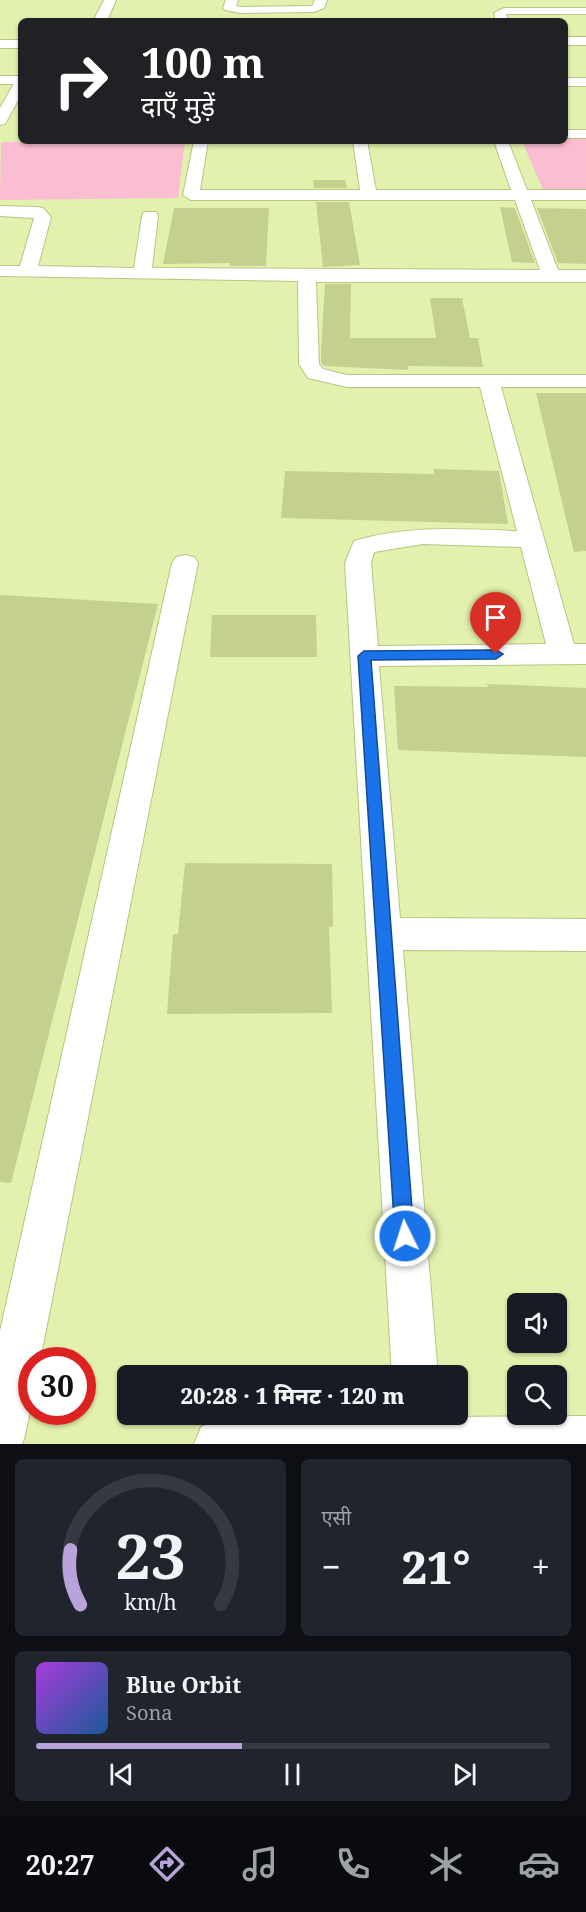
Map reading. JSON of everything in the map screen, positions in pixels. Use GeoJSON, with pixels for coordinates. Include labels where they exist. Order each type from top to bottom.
{"type":"FeatureCollection","features":[{"type":"Feature","properties":{"kind":"street"},"geometry":{"type":"LineString","coordinates":[[101,18],[110,0]]}},
{"type":"Feature","properties":{"kind":"street"},"geometry":{"type":"LineString","coordinates":[[232,0],[229,8],[240,10],[314,9],[320,6],[321,0]]}},
{"type":"Feature","properties":{"kind":"street"},"geometry":{"type":"LineString","coordinates":[[501,18],[500,13],[504,11],[586,11]]}},
{"type":"Feature","properties":{"kind":"street"},"geometry":{"type":"LineString","coordinates":[[568,41],[586,41]]}},
{"type":"Feature","properties":{"kind":"street"},"geometry":{"type":"LineString","coordinates":[[0,44],[18,44]]}},
{"type":"Feature","properties":{"kind":"street"},"geometry":{"type":"LineString","coordinates":[[0,80],[18,82]]}},
{"type":"Feature","properties":{"kind":"street"},"geometry":{"type":"LineString","coordinates":[[568,82],[586,82]]}},
{"type":"Feature","properties":{"kind":"street"},"geometry":{"type":"LineString","coordinates":[[0,121],[18,88]]}},
{"type":"Feature","properties":{"kind":"street"},"geometry":{"type":"LineString","coordinates":[[568,134],[586,134]]}},
{"type":"Feature","properties":{"kind":"street"},"geometry":{"type":"LineString","coordinates":[[200,144],[191,195],[586,195]]}},
{"type":"Feature","properties":{"kind":"street"},"geometry":{"type":"LineString","coordinates":[[360,144],[369,195]]}},
{"type":"Feature","properties":{"kind":"street"},"geometry":{"type":"LineString","coordinates":[[502,144],[551,276]]}},
{"type":"Feature","properties":{"kind":"street"},"geometry":{"type":"LineString","coordinates":[[0,211],[37,212],[43,217],[27,272]]}},
{"type":"Feature","properties":{"kind":"street"},"geometry":{"type":"LineString","coordinates":[[142,273],[150,216]]}},
{"type":"Feature","properties":{"kind":"street"},"geometry":{"type":"LineString","coordinates":[[1,273],[586,276]]}},
{"type":"Feature","properties":{"kind":"street"},"geometry":{"type":"LineString","coordinates":[[307,276],[309,364],[315,374],[346,381],[586,381]]}},
{"type":"Feature","properties":{"kind":"street"},"geometry":{"type":"LineString","coordinates":[[364,656],[574,654],[532,540],[489,381]]}},
{"type":"Feature","properties":{"kind":"street"},"geometry":{"type":"LineString","coordinates":[[414,1365],[358,563],[363,547],[382,539],[407,537],[532,540]]}},
{"type":"Feature","properties":{"kind":"street"},"geometry":{"type":"LineString","coordinates":[[0,1439],[185,562]]}},
{"type":"Feature","properties":{"kind":"street"},"geometry":{"type":"LineString","coordinates":[[383,934],[586,935]]}},
{"type":"Feature","properties":{"kind":"street"},"geometry":{"type":"LineString","coordinates":[[218,1444],[419,1429],[586,1440]]}},
{"type":"Feature","properties":{"kind":"shaded area"},"geometry":{"type":"Polygon","coordinates":[[[568,138],[586,138],[586,190],[543,190],[523,144],[568,144],[568,138]]]}},
{"type":"Feature","properties":{"kind":"shaded area"},"geometry":{"type":"Polygon","coordinates":[[[1,142],[18,142],[18,144],[185,144],[178,198],[0,200],[1,142]]]}},
{"type":"Feature","properties":{"kind":"building"},"geometry":{"type":"Polygon","coordinates":[[[313,180],[345,180],[347,188],[314,188],[313,180]]]}},
{"type":"Feature","properties":{"kind":"building"},"geometry":{"type":"Polygon","coordinates":[[[316,202],[349,202],[360,265],[323,267],[316,202]]]}},
{"type":"Feature","properties":{"kind":"building"},"geometry":{"type":"Polygon","coordinates":[[[500,207],[515,208],[535,263],[512,262],[500,207]]]}},
{"type":"Feature","properties":{"kind":"building"},"geometry":{"type":"Polygon","coordinates":[[[174,208],[269,208],[266,266],[230,266],[230,263],[163,264],[174,208]]]}},
{"type":"Feature","properties":{"kind":"building"},"geometry":{"type":"Polygon","coordinates":[[[537,208],[586,209],[586,264],[558,263],[537,208]]]}},
{"type":"Feature","properties":{"kind":"building"},"geometry":{"type":"Polygon","coordinates":[[[325,284],[351,284],[350,338],[436,338],[430,298],[462,298],[470,338],[478,338],[483,367],[408,366],[408,370],[324,366],[321,363],[321,350],[325,284]]]}},
{"type":"Feature","properties":{"kind":"building"},"geometry":{"type":"Polygon","coordinates":[[[536,393],[586,393],[586,551],[574,552],[536,393]]]}},
{"type":"Feature","properties":{"kind":"building"},"geometry":{"type":"Polygon","coordinates":[[[434,469],[499,471],[508,524],[281,518],[285,471],[434,474],[434,469]]]}},
{"type":"Feature","properties":{"kind":"building"},"geometry":{"type":"Polygon","coordinates":[[[0,595],[158,604],[11,1183],[0,1182],[0,595]]]}},
{"type":"Feature","properties":{"kind":"building"},"geometry":{"type":"Polygon","coordinates":[[[212,615],[316,615],[317,657],[210,657],[212,615]]]}},
{"type":"Feature","properties":{"kind":"building"},"geometry":{"type":"Polygon","coordinates":[[[487,684],[586,688],[586,757],[398,750],[394,686],[488,687],[487,684]]]}},
{"type":"Feature","properties":{"kind":"building"},"geometry":{"type":"Polygon","coordinates":[[[185,863],[332,864],[333,927],[329,927],[332,1013],[167,1014],[173,934],[178,934],[185,863]]]}},
{"type":"Feature","properties":{"kind":"route"},"geometry":{"type":"LineString","coordinates":[[405,1236],[364,656],[496,654]]}}]}
